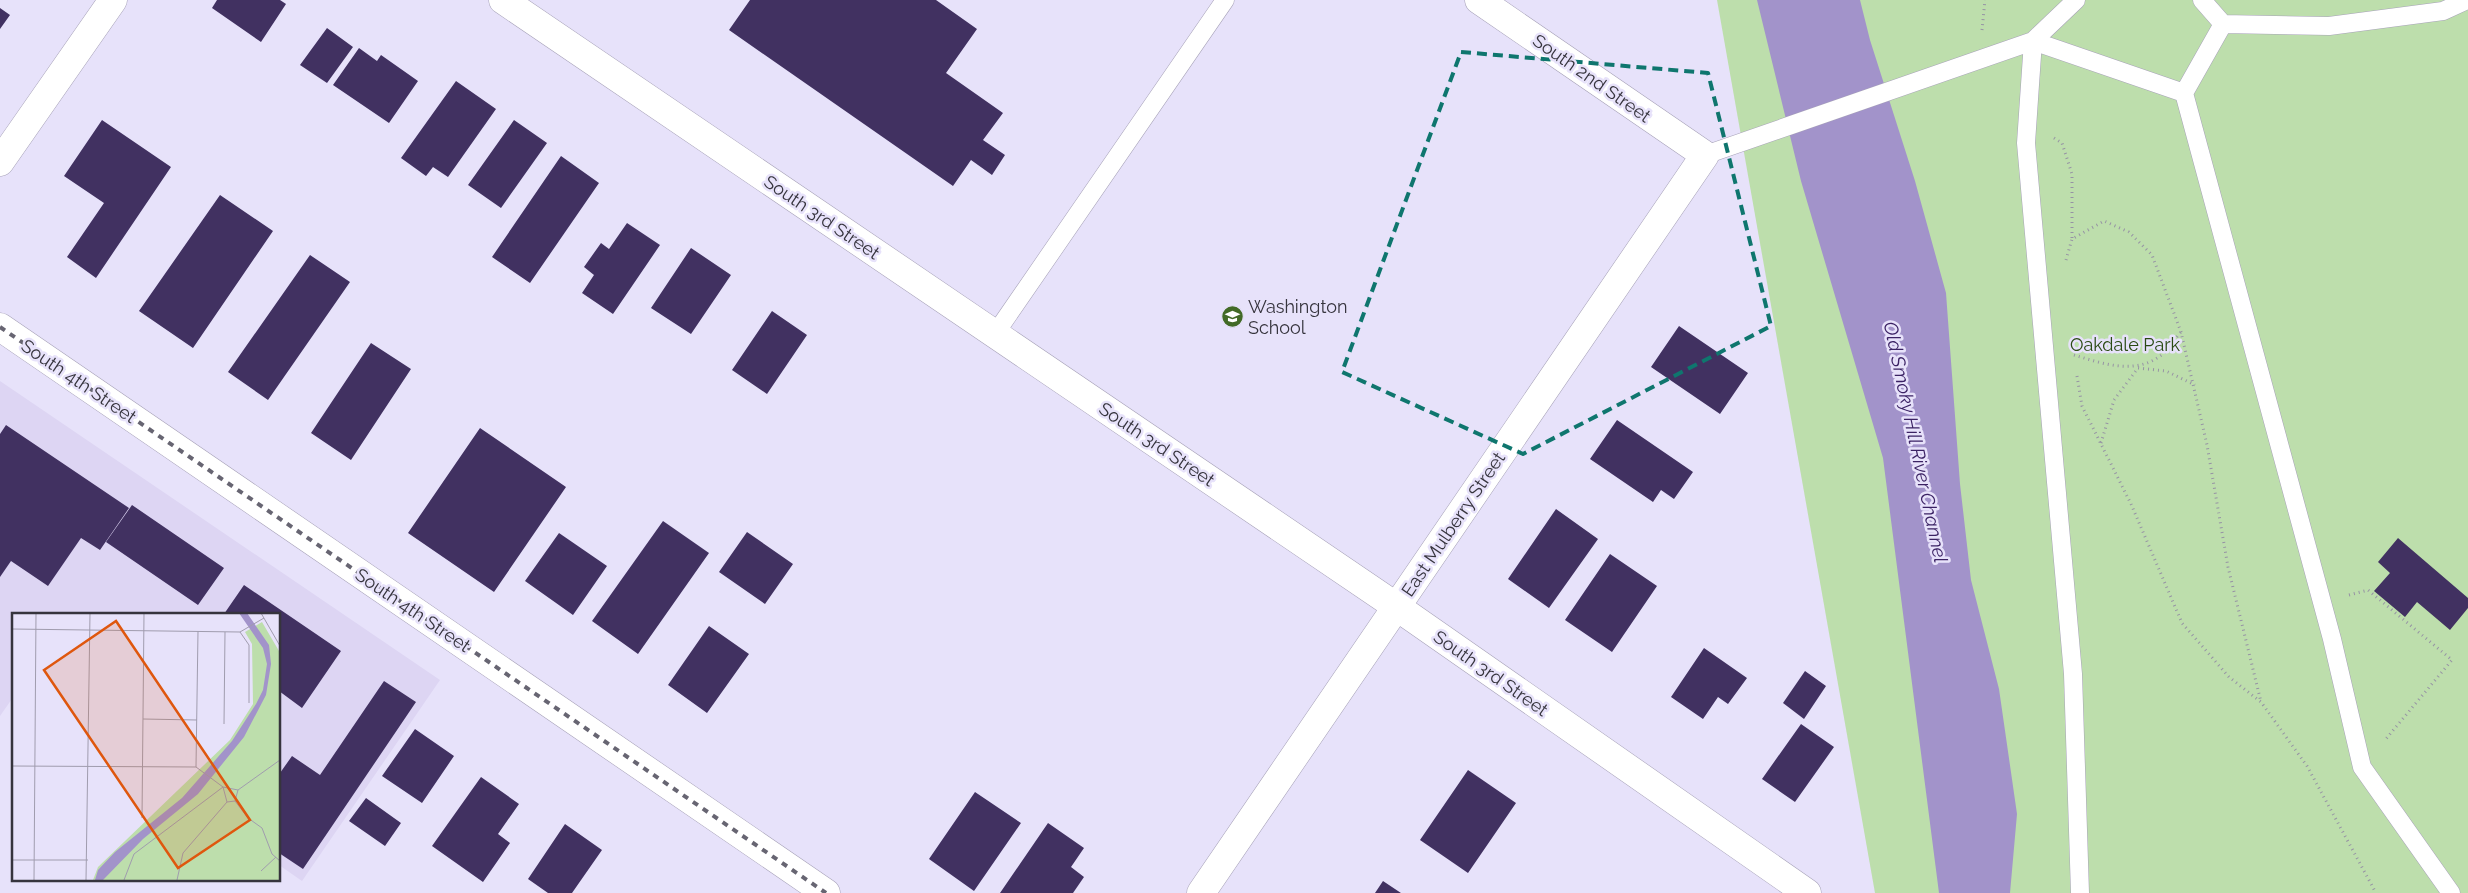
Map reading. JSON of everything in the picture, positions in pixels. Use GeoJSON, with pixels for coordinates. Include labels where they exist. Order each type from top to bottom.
{"type":"FeatureCollection","features":[{"type":"Feature","properties":{"kind":"street"},"geometry":{"type":"LineString","coordinates":[[0,162],[113,0]]}},
{"type":"Feature","properties":{"kind":"street","name":"South 3rd Street"},"geometry":{"type":"LineString","coordinates":[[503,0],[1397,607],[1807,893]]}},
{"type":"Feature","properties":{"kind":"street","name":"South 2nd Street"},"geometry":{"type":"LineString","coordinates":[[1479,0],[1716,152]]}},
{"type":"Feature","properties":{"kind":"street","name":"East Mulberry Street"},"geometry":{"type":"LineString","coordinates":[[1201,893],[1397,607],[1716,152]]}},
{"type":"Feature","properties":{"kind":"street","name":"South 4th Street"},"geometry":{"type":"LineString","coordinates":[[0,327],[826,893]]}},
{"type":"Feature","properties":{"kind":"lane"},"geometry":{"type":"LineString","coordinates":[[995,334],[1225,0]]}},
{"type":"Feature","properties":{"kind":"lane"},"geometry":{"type":"LineString","coordinates":[[1716,152],[2033,42],[2076,0]]}},
{"type":"Feature","properties":{"kind":"lane"},"geometry":{"type":"LineString","coordinates":[[2202,0],[2223,24],[2329,26],[2443,12],[2466,0]]}},
{"type":"Feature","properties":{"kind":"lane"},"geometry":{"type":"LineString","coordinates":[[2223,24],[2184,93],[2322,602],[2362,767],[2451,893]]}},
{"type":"Feature","properties":{"kind":"lane"},"geometry":{"type":"LineString","coordinates":[[2033,42],[2184,93]]}},
{"type":"Feature","properties":{"kind":"lane"},"geometry":{"type":"LineString","coordinates":[[2033,42],[2026,143],[2073,674],[2080,893]]}},
{"type":"Feature","properties":{"kind":"path"},"geometry":{"type":"LineString","coordinates":[[2028,123],[2062,143],[2072,174],[2072,239],[2065,263]]}},
{"type":"Feature","properties":{"kind":"path"},"geometry":{"type":"LineString","coordinates":[[2072,239],[2104,221],[2129,232],[2152,254],[2180,332],[2195,385],[2228,567],[2261,702]]}},
{"type":"Feature","properties":{"kind":"path"},"geometry":{"type":"LineString","coordinates":[[2101,444],[2114,400],[2138,368],[2164,354],[2180,332]]}},
{"type":"Feature","properties":{"kind":"path"},"geometry":{"type":"LineString","coordinates":[[2072,346],[2075,364]]}},
{"type":"Feature","properties":{"kind":"path"},"geometry":{"type":"LineString","coordinates":[[2074,355],[2104,364],[2166,371],[2195,385]]}},
{"type":"Feature","properties":{"kind":"path"},"geometry":{"type":"LineString","coordinates":[[2077,372],[2082,406],[2131,504],[2182,623],[2229,677],[2261,702],[2306,766],[2376,893]]}},
{"type":"Feature","properties":{"kind":"path"},"geometry":{"type":"LineString","coordinates":[[2322,602],[2368,590],[2452,660],[2362,767]]}},
{"type":"Feature","properties":{"kind":"highlighted area"},"geometry":{"type":"Polygon","coordinates":[[[1461,52],[1708,73],[1771,326],[1523,454],[1342,372],[1461,52]]]}},
{"type":"Feature","properties":{"kind":"shaded area"},"geometry":{"type":"Polygon","coordinates":[[[0,381],[440,680],[302,881],[280,866],[280,613],[12,613],[12,699],[0,716],[0,381]]]}},
{"type":"Feature","properties":{"kind":"green space","name":"Oakdale Park"},"geometry":{"type":"Polygon","coordinates":[[[1717,0],[2468,0],[2468,893],[1875,893],[1717,0]]]}},
{"type":"Feature","properties":{"kind":"water","name":"Old Smoky Hill River Channel"},"geometry":{"type":"Polygon","coordinates":[[[1757,0],[1860,0],[1870,40],[1915,181],[1946,293],[1960,484],[1971,580],[1999,689],[2017,814],[2010,893],[1939,893],[1883,458],[1801,181],[1757,0]]]}},
{"type":"Feature","properties":{"kind":"building"},"geometry":{"type":"Polygon","coordinates":[[[217,0],[280,0],[286,4],[261,42],[212,8],[217,0]]]}},
{"type":"Feature","properties":{"kind":"building"},"geometry":{"type":"Polygon","coordinates":[[[750,0],[936,0],[977,29],[946,73],[1003,113],[983,140],[1005,155],[992,175],[971,160],[953,186],[729,30],[750,0]]]}},
{"type":"Feature","properties":{"kind":"building"},"geometry":{"type":"Polygon","coordinates":[[[0,8],[10,15],[0,29],[0,8]]]}},
{"type":"Feature","properties":{"kind":"building"},"geometry":{"type":"Polygon","coordinates":[[[327,28],[353,47],[327,83],[300,65],[327,28]]]}},
{"type":"Feature","properties":{"kind":"building"},"geometry":{"type":"Polygon","coordinates":[[[359,48],[377,61],[381,55],[418,81],[389,123],[333,85],[359,48]]]}},
{"type":"Feature","properties":{"kind":"building"},"geometry":{"type":"Polygon","coordinates":[[[456,81],[496,109],[448,177],[433,167],[426,176],[401,158],[456,81]]]}},
{"type":"Feature","properties":{"kind":"building"},"geometry":{"type":"Polygon","coordinates":[[[102,120],[171,167],[96,278],[67,257],[104,203],[64,176],[102,120]]]}},
{"type":"Feature","properties":{"kind":"building"},"geometry":{"type":"Polygon","coordinates":[[[514,120],[547,143],[501,208],[468,185],[514,120]]]}},
{"type":"Feature","properties":{"kind":"building"},"geometry":{"type":"Polygon","coordinates":[[[561,156],[599,183],[530,283],[492,257],[561,156]]]}},
{"type":"Feature","properties":{"kind":"building"},"geometry":{"type":"Polygon","coordinates":[[[220,195],[273,231],[193,348],[139,311],[220,195]]]}},
{"type":"Feature","properties":{"kind":"building"},"geometry":{"type":"Polygon","coordinates":[[[627,223],[660,245],[613,314],[582,293],[594,275],[584,267],[601,243],[609,249],[627,223]]]}},
{"type":"Feature","properties":{"kind":"building"},"geometry":{"type":"Polygon","coordinates":[[[691,248],[731,275],[691,334],[651,308],[691,248]]]}},
{"type":"Feature","properties":{"kind":"building"},"geometry":{"type":"Polygon","coordinates":[[[310,255],[350,282],[268,400],[228,372],[310,255]]]}},
{"type":"Feature","properties":{"kind":"building"},"geometry":{"type":"Polygon","coordinates":[[[772,311],[807,335],[767,394],[732,370],[772,311]]]}},
{"type":"Feature","properties":{"kind":"building"},"geometry":{"type":"Polygon","coordinates":[[[1679,326],[1748,373],[1720,414],[1651,367],[1679,326]]]}},
{"type":"Feature","properties":{"kind":"building"},"geometry":{"type":"Polygon","coordinates":[[[371,343],[411,369],[351,460],[311,433],[371,343]]]}},
{"type":"Feature","properties":{"kind":"building"},"geometry":{"type":"Polygon","coordinates":[[[1617,420],[1693,472],[1674,499],[1661,490],[1653,502],[1590,459],[1617,420]]]}},
{"type":"Feature","properties":{"kind":"building"},"geometry":{"type":"Polygon","coordinates":[[[6,425],[129,508],[100,550],[81,538],[48,586],[11,561],[0,577],[0,434],[6,425]]]}},
{"type":"Feature","properties":{"kind":"building"},"geometry":{"type":"Polygon","coordinates":[[[480,428],[566,487],[494,592],[408,533],[480,428]]]}},
{"type":"Feature","properties":{"kind":"building"},"geometry":{"type":"Polygon","coordinates":[[[132,505],[224,568],[198,605],[106,542],[132,505]]]}},
{"type":"Feature","properties":{"kind":"building"},"geometry":{"type":"Polygon","coordinates":[[[1556,509],[1598,539],[1549,608],[1508,579],[1556,509]]]}},
{"type":"Feature","properties":{"kind":"building"},"geometry":{"type":"Polygon","coordinates":[[[663,521],[709,553],[638,654],[592,621],[663,521]]]}},
{"type":"Feature","properties":{"kind":"building"},"geometry":{"type":"Polygon","coordinates":[[[747,532],[793,564],[765,604],[719,572],[747,532]]]}},
{"type":"Feature","properties":{"kind":"building"},"geometry":{"type":"Polygon","coordinates":[[[559,533],[607,566],[573,615],[525,581],[559,533]]]}},
{"type":"Feature","properties":{"kind":"building"},"geometry":{"type":"Polygon","coordinates":[[[2398,538],[2468,598],[2468,608],[2450,630],[2417,602],[2405,617],[2374,591],[2390,573],[2378,562],[2398,538]]]}},
{"type":"Feature","properties":{"kind":"building"},"geometry":{"type":"Polygon","coordinates":[[[1610,554],[1657,586],[1612,652],[1565,620],[1610,554]]]}},
{"type":"Feature","properties":{"kind":"building"},"geometry":{"type":"Polygon","coordinates":[[[244,585],[341,651],[302,708],[280,692],[280,613],[225,613],[244,585]]]}},
{"type":"Feature","properties":{"kind":"building"},"geometry":{"type":"Polygon","coordinates":[[[709,626],[749,654],[707,713],[668,685],[709,626]]]}},
{"type":"Feature","properties":{"kind":"building"},"geometry":{"type":"Polygon","coordinates":[[[1704,648],[1747,678],[1728,704],[1718,697],[1703,719],[1671,697],[1704,648]]]}},
{"type":"Feature","properties":{"kind":"building"},"geometry":{"type":"Polygon","coordinates":[[[1805,671],[1826,686],[1804,719],[1783,703],[1805,671]]]}},
{"type":"Feature","properties":{"kind":"building"},"geometry":{"type":"Polygon","coordinates":[[[384,681],[416,702],[303,869],[280,854],[280,773],[292,756],[320,775],[384,681]]]}},
{"type":"Feature","properties":{"kind":"building"},"geometry":{"type":"Polygon","coordinates":[[[1801,724],[1834,747],[1795,802],[1762,779],[1801,724]]]}},
{"type":"Feature","properties":{"kind":"building"},"geometry":{"type":"Polygon","coordinates":[[[415,729],[454,756],[422,803],[382,776],[415,729]]]}},
{"type":"Feature","properties":{"kind":"building"},"geometry":{"type":"Polygon","coordinates":[[[1468,770],[1516,803],[1468,873],[1420,840],[1468,770]]]}},
{"type":"Feature","properties":{"kind":"building"},"geometry":{"type":"Polygon","coordinates":[[[481,777],[519,804],[498,834],[510,843],[483,882],[432,846],[481,777]]]}},
{"type":"Feature","properties":{"kind":"building"},"geometry":{"type":"Polygon","coordinates":[[[975,792],[1021,823],[974,891],[929,859],[975,792]]]}},
{"type":"Feature","properties":{"kind":"building"},"geometry":{"type":"Polygon","coordinates":[[[366,798],[401,823],[385,846],[349,821],[366,798]]]}},
{"type":"Feature","properties":{"kind":"building"},"geometry":{"type":"Polygon","coordinates":[[[1048,823],[1084,848],[1071,867],[1084,877],[1073,893],[1000,893],[1048,823]]]}},
{"type":"Feature","properties":{"kind":"building"},"geometry":{"type":"Polygon","coordinates":[[[565,824],[602,850],[572,893],[548,893],[528,879],[565,824]]]}},
{"type":"Feature","properties":{"kind":"building"},"geometry":{"type":"Polygon","coordinates":[[[1383,881],[1401,893],[1375,893],[1383,881]]]}},
{"type":"Feature","properties":{"kind":"railway"},"geometry":{"type":"LineString","coordinates":[[0,327],[826,893]]}},
{"type":"Feature","properties":{"kind":"place","name":"Washington School"},"geometry":{"type":"Point","coordinates":[1232,316]}}]}
